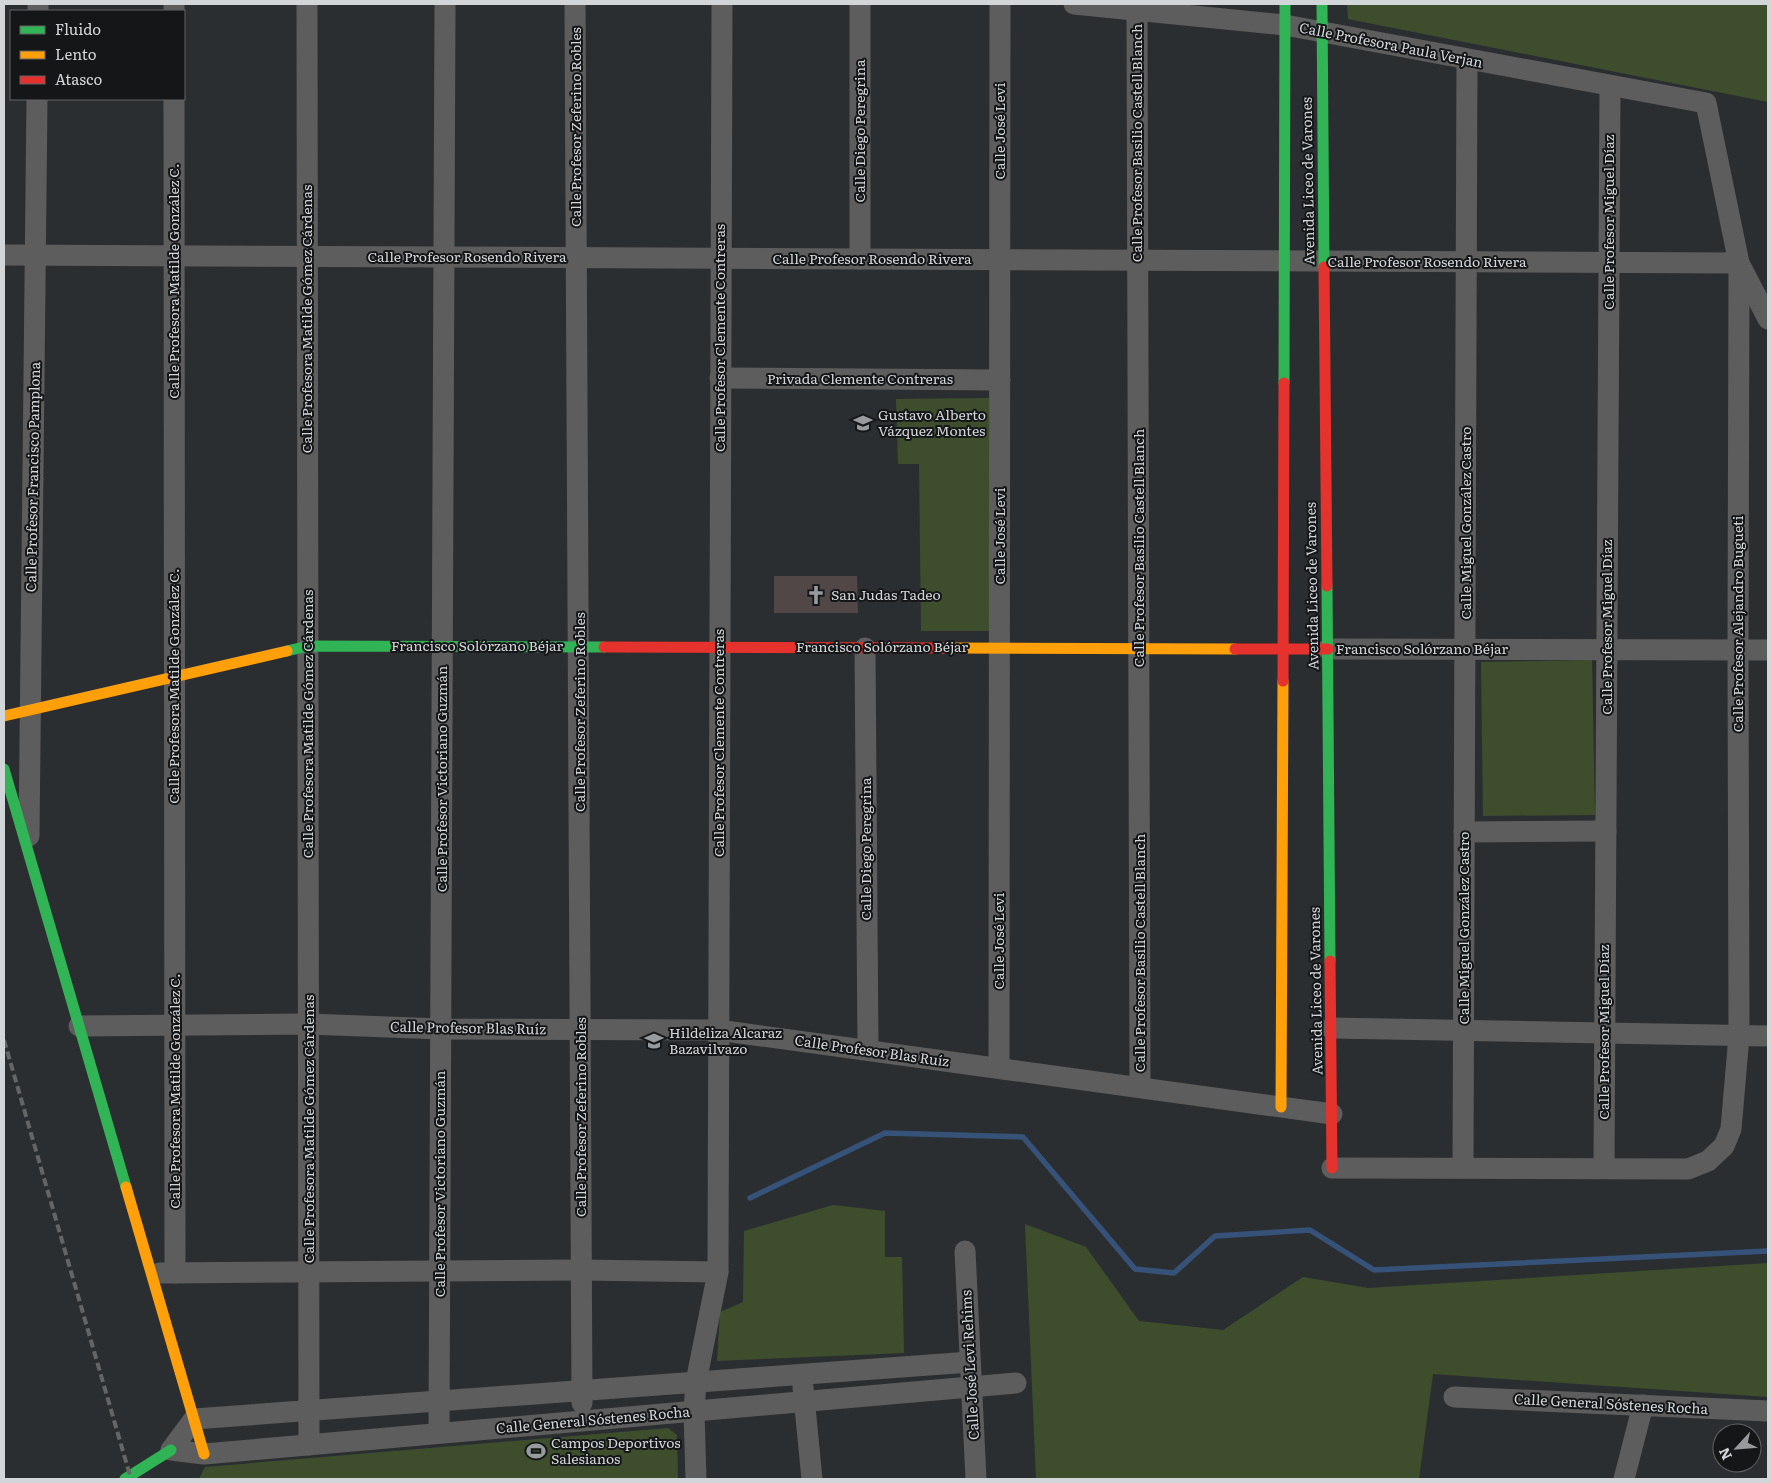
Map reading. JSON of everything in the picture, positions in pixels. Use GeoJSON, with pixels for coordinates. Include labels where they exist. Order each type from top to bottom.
{"type":"FeatureCollection","features":[{"type":"Feature","properties":{"kind":"street","name":"Calle Profesora Matilde Gómez Cárdenas"},"geometry":{"type":"LineString","coordinates":[[307,4],[309,1445]]}},
{"type":"Feature","properties":{"kind":"street","name":"Calle Profesor Victoriano Guzmán"},"geometry":{"type":"LineString","coordinates":[[439,1433],[445,4]]}},
{"type":"Feature","properties":{"kind":"street","name":"Calle Profesor Zeferino Robles"},"geometry":{"type":"LineString","coordinates":[[576,4],[582,1270],[581,1421]]}},
{"type":"Feature","properties":{"kind":"street","name":"Calle Profesor Clemente Contreras"},"geometry":{"type":"LineString","coordinates":[[696,1479],[694,1411],[696,1382],[718,1272],[722,4]]}},
{"type":"Feature","properties":{"kind":"street","name":"Calle Diego Peregrina"},"geometry":{"type":"LineString","coordinates":[[860,4],[860,259]]}},
{"type":"Feature","properties":{"kind":"street","name":"Calle José Levi"},"geometry":{"type":"LineString","coordinates":[[999,1068],[1000,4]]}},
{"type":"Feature","properties":{"kind":"street","name":"Calle Profesora Paula Verjan"},"geometry":{"type":"LineString","coordinates":[[1074,4],[1285,25],[1706,103]]}},
{"type":"Feature","properties":{"kind":"street","name":"Avenida Liceo de Varones"},"geometry":{"type":"LineString","coordinates":[[1281,1107],[1285,4]]}},
{"type":"Feature","properties":{"kind":"street","name":"Avenida Liceo de Varones"},"geometry":{"type":"LineString","coordinates":[[1322,4],[1332,1168]]}},
{"type":"Feature","properties":{"kind":"street","name":"Calle Profesor Basilio Castell Blanch"},"geometry":{"type":"LineString","coordinates":[[1137,9],[1140,1087]]}},
{"type":"Feature","properties":{"kind":"street","name":"Calle Miguel González Castro"},"geometry":{"type":"LineString","coordinates":[[1463,1168],[1467,59]]}},
{"type":"Feature","properties":{"kind":"street","name":"Calle Profesor Miguel Díaz"},"geometry":{"type":"LineString","coordinates":[[1604,1168],[1610,86]]}},
{"type":"Feature","properties":{"kind":"street","name":"Calle Profesor Francisco Pamplona"},"geometry":{"type":"LineString","coordinates":[[29,854],[37,100]]}},
{"type":"Feature","properties":{"kind":"street","name":"Calle Profesora Matilde González C."},"geometry":{"type":"LineString","coordinates":[[174,100],[175,1273]]}},
{"type":"Feature","properties":{"kind":"street","name":"Calle Profesor Alejandro Bugueti"},"geometry":{"type":"LineString","coordinates":[[1604,1168],[1688,1169],[1708,1161],[1724,1146],[1731,1130],[1740,1036],[1738,650],[1739,263],[1706,103]]}},
{"type":"Feature","properties":{"kind":"street","name":"Calle Profesor Rosendo Rivera"},"geometry":{"type":"LineString","coordinates":[[4,255],[1739,263]]}},
{"type":"Feature","properties":{"kind":"street"},"geometry":{"type":"LineString","coordinates":[[1739,263],[1768,320]]}},
{"type":"Feature","properties":{"kind":"street","name":"Privada Clemente Contreras"},"geometry":{"type":"LineString","coordinates":[[720,378],[1000,380]]}},
{"type":"Feature","properties":{"kind":"street","name":"Francisco Solórzano Béjar"},"geometry":{"type":"LineString","coordinates":[[4,716],[308,646],[1768,650]]}},
{"type":"Feature","properties":{"kind":"street","name":"Calle Diego Peregrina"},"geometry":{"type":"LineString","coordinates":[[865,648],[868,1050]]}},
{"type":"Feature","properties":{"kind":"street"},"geometry":{"type":"LineString","coordinates":[[4,769],[204,1454]]}},
{"type":"Feature","properties":{"kind":"street"},"geometry":{"type":"LineString","coordinates":[[1464,832],[1606,831]]}},
{"type":"Feature","properties":{"kind":"street","name":"Calle Profesor Blas Ruíz"},"geometry":{"type":"LineString","coordinates":[[79,1026],[308,1024],[441,1029],[718,1030],[1332,1114]]}},
{"type":"Feature","properties":{"kind":"street"},"geometry":{"type":"LineString","coordinates":[[1331,1028],[1768,1036]]}},
{"type":"Feature","properties":{"kind":"street"},"geometry":{"type":"LineString","coordinates":[[1332,1168],[1604,1168]]}},
{"type":"Feature","properties":{"kind":"street","name":"Calle José Levi Rehims"},"geometry":{"type":"LineString","coordinates":[[965,1252],[976,1479]]}},
{"type":"Feature","properties":{"kind":"street"},"geometry":{"type":"LineString","coordinates":[[151,1274],[440,1270],[718,1272]]}},
{"type":"Feature","properties":{"kind":"street","name":"Calle General Sóstenes Rocha"},"geometry":{"type":"LineString","coordinates":[[194,1419],[970,1362]]}},
{"type":"Feature","properties":{"kind":"street"},"geometry":{"type":"LineString","coordinates":[[802,1375],[812,1479]]}},
{"type":"Feature","properties":{"kind":"street","name":"Calle General Sóstenes Rocha"},"geometry":{"type":"LineString","coordinates":[[171,1450],[204,1454],[1016,1383]]}},
{"type":"Feature","properties":{"kind":"street","name":"Calle General Sóstenes Rocha"},"geometry":{"type":"LineString","coordinates":[[1454,1397],[1768,1411]]}},
{"type":"Feature","properties":{"kind":"street"},"geometry":{"type":"LineString","coordinates":[[1624,1479],[1643,1405]]}},
{"type":"Feature","properties":{"kind":"street"},"geometry":{"type":"LineString","coordinates":[[125,1479],[171,1450],[194,1419]]}},
{"type":"Feature","properties":{"kind":"green space"},"geometry":{"type":"Polygon","coordinates":[[[1347,4],[1768,4],[1768,102],[1348,19],[1347,4]]]}},
{"type":"Feature","properties":{"kind":"green space"},"geometry":{"type":"Polygon","coordinates":[[[989,398],[989,631],[921,631],[919,464],[898,464],[896,399],[989,398]]]}},
{"type":"Feature","properties":{"kind":"green space"},"geometry":{"type":"Polygon","coordinates":[[[1592,660],[1595,815],[1483,816],[1481,662],[1592,660]]]}},
{"type":"Feature","properties":{"kind":"green space"},"geometry":{"type":"Polygon","coordinates":[[[833,1205],[885,1211],[885,1257],[902,1257],[904,1353],[717,1361],[720,1312],[743,1302],[744,1231],[833,1205]]]}},
{"type":"Feature","properties":{"kind":"green space"},"geometry":{"type":"Polygon","coordinates":[[[1025,1224],[1086,1247],[1139,1321],[1223,1330],[1303,1277],[1368,1288],[1768,1263],[1768,1397],[1433,1374],[1419,1479],[1036,1479],[1025,1224]]]}},
{"type":"Feature","properties":{"kind":"green space","name":"Campos Deportivos Salesianos"},"geometry":{"type":"Polygon","coordinates":[[[668,1428],[677,1435],[678,1479],[199,1479],[205,1467],[668,1428]]]}},
{"type":"Feature","properties":{"kind":"building","name":"San Judas Tadeo"},"geometry":{"type":"Polygon","coordinates":[[[774,576],[857,576],[858,613],[774,613],[774,576]]]}},
{"type":"Feature","properties":{"kind":"waterway"},"geometry":{"type":"LineString","coordinates":[[750,1198],[885,1133],[1023,1137],[1135,1269],[1174,1273],[1215,1236],[1310,1230],[1374,1270],[1768,1251]]}},
{"type":"Feature","properties":{"kind":"railway"},"geometry":{"type":"LineString","coordinates":[[4,1040],[131,1479]]}},
{"type":"Feature","properties":{"kind":"traffic: fast"},"geometry":{"type":"LineString","coordinates":[[1284,383],[1285,4]]}},
{"type":"Feature","properties":{"kind":"traffic: fast"},"geometry":{"type":"LineString","coordinates":[[1322,4],[1324,267]]}},
{"type":"Feature","properties":{"kind":"traffic: fast"},"geometry":{"type":"LineString","coordinates":[[1327,586],[1330,961]]}},
{"type":"Feature","properties":{"kind":"traffic: fast"},"geometry":{"type":"LineString","coordinates":[[287,651],[308,646],[604,647]]}},
{"type":"Feature","properties":{"kind":"traffic: fast"},"geometry":{"type":"LineString","coordinates":[[4,769],[126,1187]]}},
{"type":"Feature","properties":{"kind":"traffic: fast"},"geometry":{"type":"LineString","coordinates":[[125,1479],[171,1450]]}},
{"type":"Feature","properties":{"kind":"traffic: slow"},"geometry":{"type":"LineString","coordinates":[[945,648],[1235,649]]}},
{"type":"Feature","properties":{"kind":"traffic: slow"},"geometry":{"type":"LineString","coordinates":[[4,716],[287,651]]}},
{"type":"Feature","properties":{"kind":"traffic: slow"},"geometry":{"type":"LineString","coordinates":[[1281,1107],[1283,681]]}},
{"type":"Feature","properties":{"kind":"traffic: slow"},"geometry":{"type":"LineString","coordinates":[[126,1187],[204,1454]]}},
{"type":"Feature","properties":{"kind":"traffic: jam"},"geometry":{"type":"LineString","coordinates":[[1324,267],[1327,586]]}},
{"type":"Feature","properties":{"kind":"traffic: jam"},"geometry":{"type":"LineString","coordinates":[[1283,681],[1284,383]]}},
{"type":"Feature","properties":{"kind":"traffic: jam"},"geometry":{"type":"LineString","coordinates":[[604,647],[945,648]]}},
{"type":"Feature","properties":{"kind":"traffic: jam"},"geometry":{"type":"LineString","coordinates":[[1235,649],[1328,649]]}},
{"type":"Feature","properties":{"kind":"traffic: jam"},"geometry":{"type":"LineString","coordinates":[[1330,961],[1332,1168]]}},
{"type":"Feature","properties":{"kind":"place","name":"Gustavo Alberto Vázquez Montes"},"geometry":{"type":"Point","coordinates":[863,423]}},
{"type":"Feature","properties":{"kind":"place","name":"San Judas Tadeo"},"geometry":{"type":"Point","coordinates":[816,595]}},
{"type":"Feature","properties":{"kind":"place","name":"Hildeliza Alcaraz Bazavilvazo"},"geometry":{"type":"Point","coordinates":[654,1041]}},
{"type":"Feature","properties":{"kind":"place","name":"Campos Deportivos Salesianos"},"geometry":{"type":"Point","coordinates":[536,1451]}}]}
